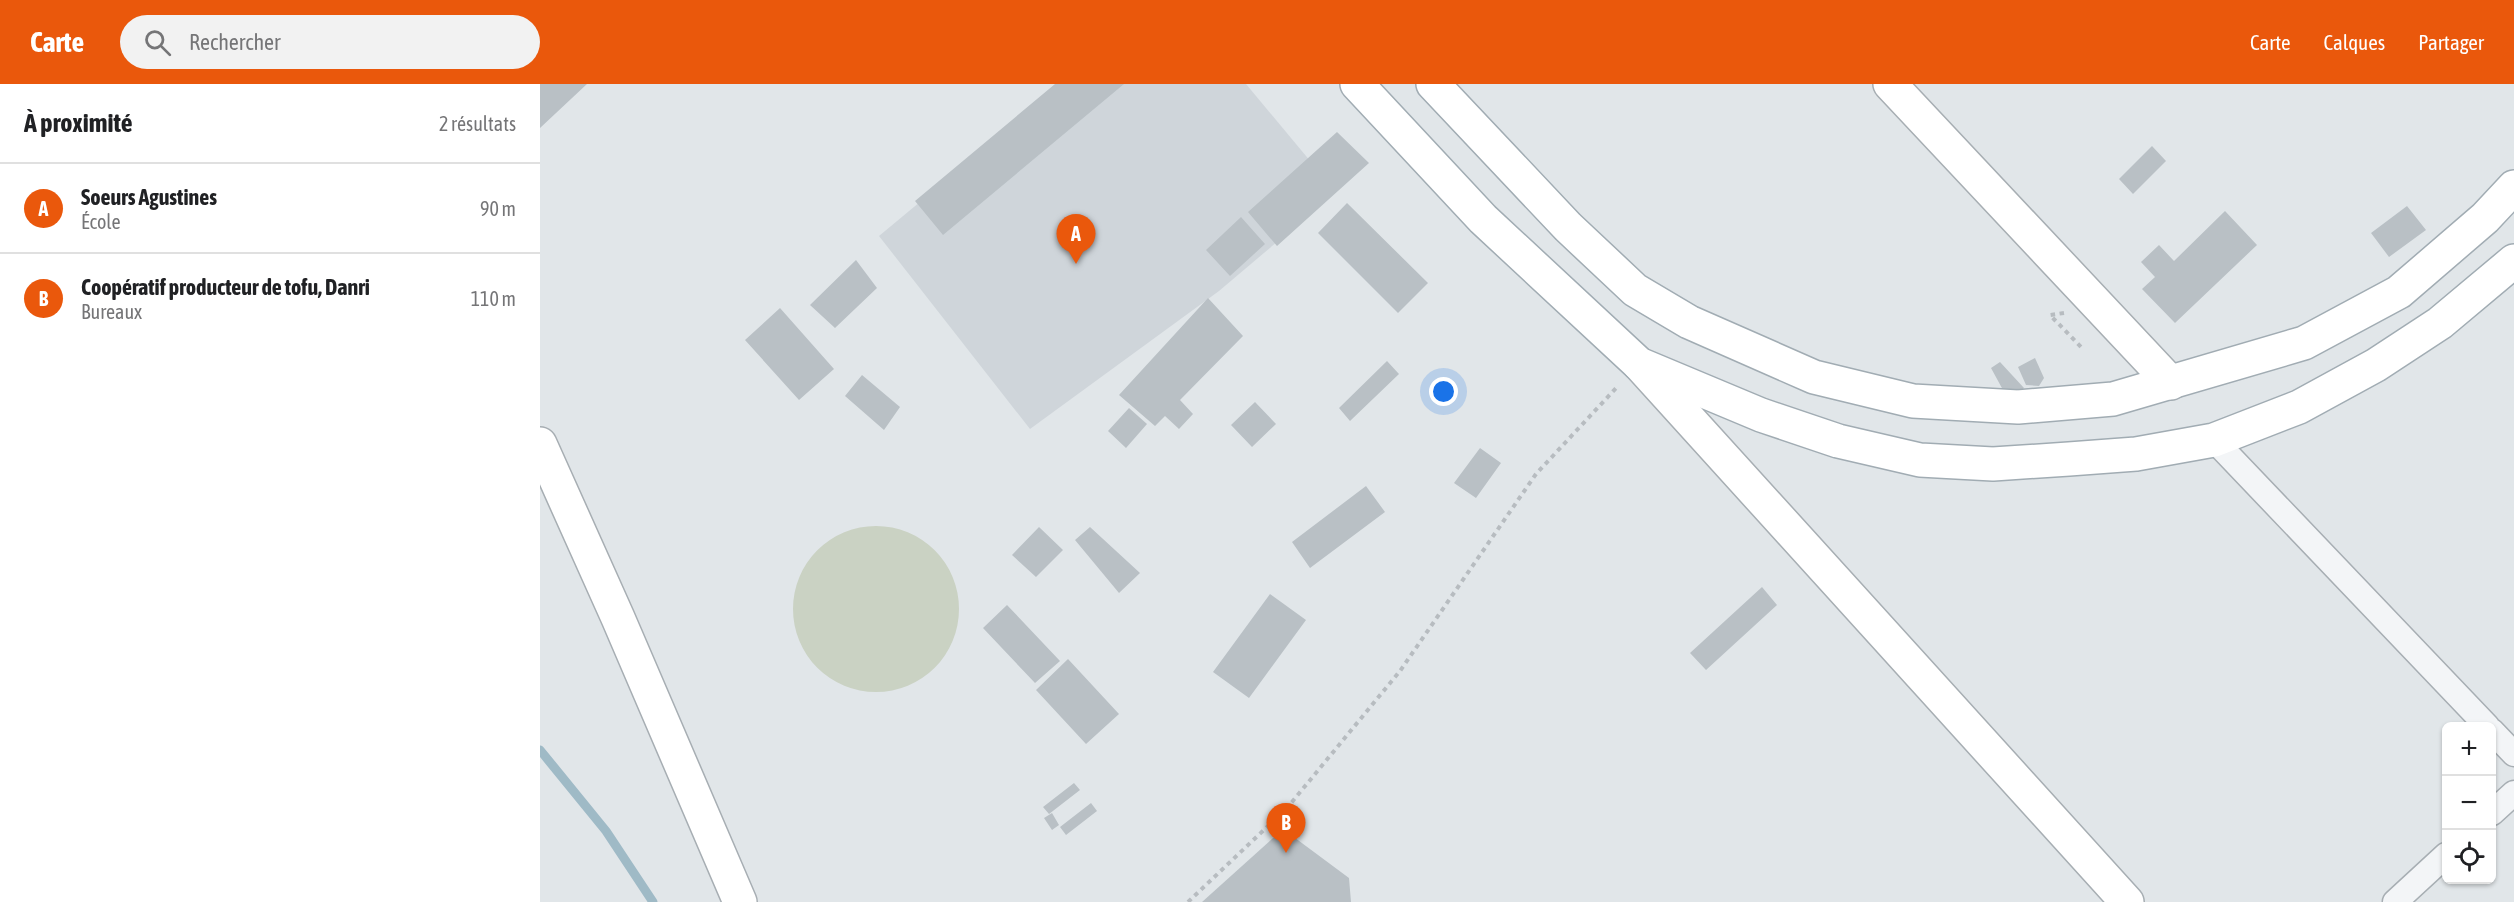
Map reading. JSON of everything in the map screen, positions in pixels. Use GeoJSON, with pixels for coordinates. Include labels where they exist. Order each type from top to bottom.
{"type":"FeatureCollection","features":[{"type":"Feature","properties":{"kind":"main road"},"geometry":{"type":"LineString","coordinates":[[1357,84],[1483,219],[1639,364],[2127,902]]}},
{"type":"Feature","properties":{"kind":"main road"},"geometry":{"type":"LineString","coordinates":[[1433,84],[1568,227],[1635,290],[1689,322],[1814,377],[1913,400],[2018,407],[2113,399],[2304,343],[2399,292],[2485,218],[2514,188]]}},
{"type":"Feature","properties":{"kind":"main road"},"geometry":{"type":"LineString","coordinates":[[1890,84],[2171,383]]}},
{"type":"Feature","properties":{"kind":"main road"},"geometry":{"type":"LineString","coordinates":[[1639,364],[1761,415],[1839,441],[1920,460],[1993,464],[2136,454],[2214,440],[2299,407],[2376,365],[2440,323],[2514,261]]}},
{"type":"Feature","properties":{"kind":"main road"},"geometry":{"type":"LineString","coordinates":[[540,444],[618,618],[740,902]]}},
{"type":"Feature","properties":{"kind":"street"},"geometry":{"type":"LineString","coordinates":[[2214,440],[2483,722]]}},
{"type":"Feature","properties":{"kind":"street"},"geometry":{"type":"LineString","coordinates":[[2496,735],[2514,754]]}},
{"type":"Feature","properties":{"kind":"street"},"geometry":{"type":"LineString","coordinates":[[2496,809],[2514,793]]}},
{"type":"Feature","properties":{"kind":"street"},"geometry":{"type":"LineString","coordinates":[[2395,902],[2442,859]]}},
{"type":"Feature","properties":{"kind":"path"},"geometry":{"type":"LineString","coordinates":[[1188,902],[1287,808],[1400,671],[1536,474],[1639,364]]}},
{"type":"Feature","properties":{"kind":"shaded area"},"geometry":{"type":"Polygon","coordinates":[[[1062,84],[1246,84],[1336,192],[1219,291],[1030,429],[879,236],[1062,84]]]}},
{"type":"Feature","properties":{"kind":"green space"},"geometry":{"type":"Polygon","coordinates":[[[876,526],[892,527],[908,532],[935,550],[953,577],[958,593],[958,625],[953,641],[935,668],[908,686],[892,691],[876,692],[860,691],[844,686],[817,668],[799,641],[794,625],[793,609],[794,593],[799,577],[817,550],[844,532],[860,527],[876,526]]]}},
{"type":"Feature","properties":{"kind":"building"},"geometry":{"type":"Polygon","coordinates":[[[540,84],[587,84],[540,128],[540,84]]]}},
{"type":"Feature","properties":{"kind":"building"},"geometry":{"type":"Polygon","coordinates":[[[1055,84],[1124,84],[943,235],[915,201],[1055,84]]]}},
{"type":"Feature","properties":{"kind":"building"},"geometry":{"type":"Polygon","coordinates":[[[1337,132],[1369,163],[1277,246],[1248,212],[1337,132]]]}},
{"type":"Feature","properties":{"kind":"building"},"geometry":{"type":"Polygon","coordinates":[[[2152,146],[2166,161],[2133,194],[2119,179],[2152,146]]]}},
{"type":"Feature","properties":{"kind":"building"},"geometry":{"type":"Polygon","coordinates":[[[1347,203],[1428,283],[1398,313],[1318,233],[1347,203]]]}},
{"type":"Feature","properties":{"kind":"building"},"geometry":{"type":"Polygon","coordinates":[[[2407,206],[2426,230],[2389,257],[2371,233],[2407,206]]]}},
{"type":"Feature","properties":{"kind":"building"},"geometry":{"type":"Polygon","coordinates":[[[2225,211],[2257,245],[2175,323],[2142,289],[2155,277],[2141,262],[2159,245],[2174,261],[2225,211]]]}},
{"type":"Feature","properties":{"kind":"building"},"geometry":{"type":"Polygon","coordinates":[[[1241,217],[1265,244],[1230,276],[1206,250],[1241,217]]]}},
{"type":"Feature","properties":{"kind":"building"},"geometry":{"type":"Polygon","coordinates":[[[856,260],[877,288],[835,328],[810,305],[856,260]]]}},
{"type":"Feature","properties":{"kind":"building"},"geometry":{"type":"Polygon","coordinates":[[[1208,298],[1243,336],[1180,400],[1193,414],[1179,429],[1165,416],[1155,426],[1119,395],[1208,298]]]}},
{"type":"Feature","properties":{"kind":"building"},"geometry":{"type":"Polygon","coordinates":[[[780,308],[834,369],[799,400],[745,340],[780,308]]]}},
{"type":"Feature","properties":{"kind":"building"},"geometry":{"type":"Polygon","coordinates":[[[2035,358],[2044,378],[2039,386],[2026,385],[2018,367],[2035,358]]]}},
{"type":"Feature","properties":{"kind":"building"},"geometry":{"type":"Polygon","coordinates":[[[1387,361],[1399,374],[1350,421],[1339,408],[1387,361]]]}},
{"type":"Feature","properties":{"kind":"building"},"geometry":{"type":"Polygon","coordinates":[[[2000,362],[2024,388],[2009,401],[1991,368],[2000,362]]]}},
{"type":"Feature","properties":{"kind":"building"},"geometry":{"type":"Polygon","coordinates":[[[862,375],[900,407],[884,430],[845,396],[862,375]]]}},
{"type":"Feature","properties":{"kind":"building"},"geometry":{"type":"Polygon","coordinates":[[[1255,402],[1276,424],[1252,447],[1231,425],[1255,402]]]}},
{"type":"Feature","properties":{"kind":"building"},"geometry":{"type":"Polygon","coordinates":[[[1129,408],[1147,424],[1126,448],[1108,431],[1129,408]]]}},
{"type":"Feature","properties":{"kind":"building"},"geometry":{"type":"Polygon","coordinates":[[[1480,448],[1501,463],[1476,498],[1454,483],[1480,448]]]}},
{"type":"Feature","properties":{"kind":"building"},"geometry":{"type":"Polygon","coordinates":[[[1366,486],[1385,512],[1310,568],[1292,542],[1366,486]]]}},
{"type":"Feature","properties":{"kind":"building"},"geometry":{"type":"Polygon","coordinates":[[[1039,527],[1063,550],[1036,577],[1012,555],[1039,527]]]}},
{"type":"Feature","properties":{"kind":"building"},"geometry":{"type":"Polygon","coordinates":[[[1090,527],[1140,573],[1119,593],[1075,540],[1090,527]]]}},
{"type":"Feature","properties":{"kind":"building"},"geometry":{"type":"Polygon","coordinates":[[[1762,587],[1777,605],[1706,670],[1690,653],[1762,587]]]}},
{"type":"Feature","properties":{"kind":"building"},"geometry":{"type":"Polygon","coordinates":[[[1270,594],[1306,620],[1249,698],[1213,672],[1270,594]]]}},
{"type":"Feature","properties":{"kind":"building"},"geometry":{"type":"Polygon","coordinates":[[[1007,605],[1060,661],[1035,683],[983,628],[1007,605]]]}},
{"type":"Feature","properties":{"kind":"building"},"geometry":{"type":"Polygon","coordinates":[[[1068,659],[1119,714],[1086,744],[1036,690],[1068,659]]]}},
{"type":"Feature","properties":{"kind":"building"},"geometry":{"type":"Polygon","coordinates":[[[1074,783],[1080,790],[1049,814],[1043,807],[1074,783]]]}},
{"type":"Feature","properties":{"kind":"building"},"geometry":{"type":"Polygon","coordinates":[[[1091,803],[1097,811],[1066,835],[1060,827],[1091,803]]]}},
{"type":"Feature","properties":{"kind":"building"},"geometry":{"type":"Polygon","coordinates":[[[1052,813],[1059,825],[1052,830],[1044,818],[1052,813]]]}},
{"type":"Feature","properties":{"kind":"building"},"geometry":{"type":"Polygon","coordinates":[[[1283,829],[1349,878],[1351,902],[1202,902],[1283,829]]]}},
{"type":"Feature","properties":{"kind":"waterway"},"geometry":{"type":"LineString","coordinates":[[540,750],[606,831],[653,902]]}},
{"type":"Feature","properties":{"kind":"place","name":"Soeurs Agustines"},"geometry":{"type":"Point","coordinates":[1076,264]}},
{"type":"Feature","properties":{"kind":"place","name":"Coopératif producteur de tofu, Danri"},"geometry":{"type":"Point","coordinates":[1286,853]}}]}
